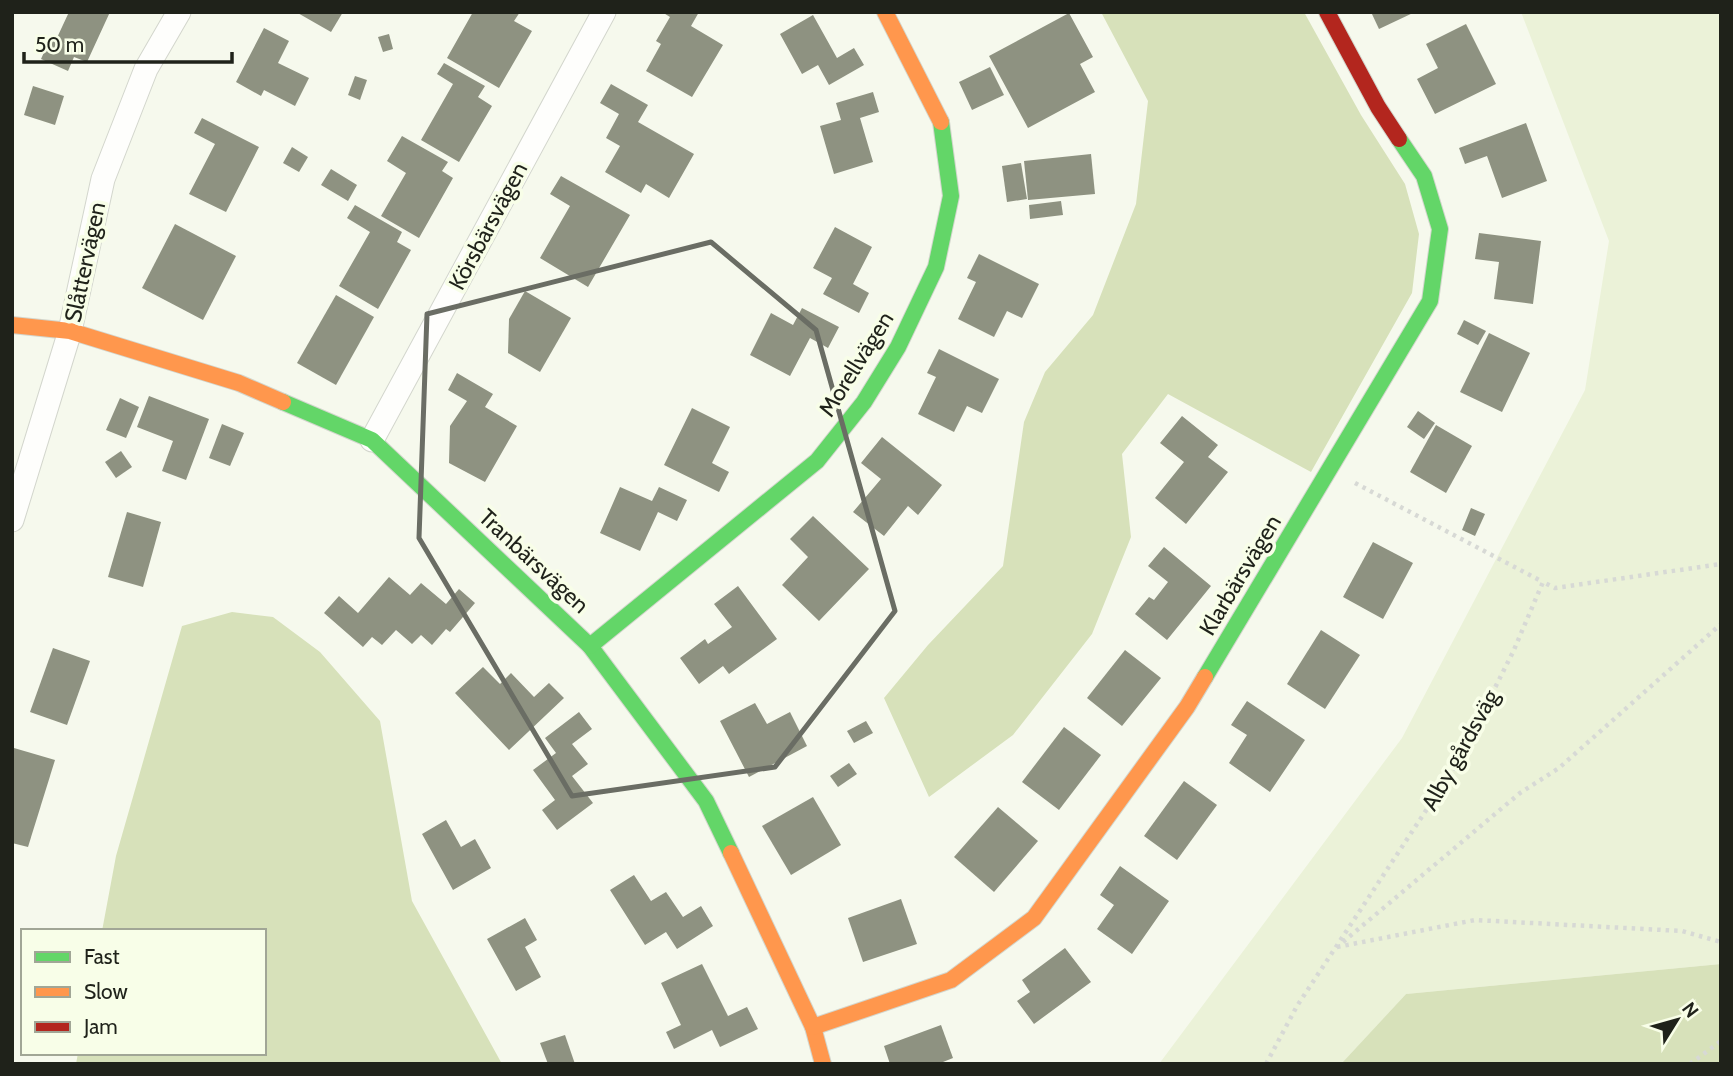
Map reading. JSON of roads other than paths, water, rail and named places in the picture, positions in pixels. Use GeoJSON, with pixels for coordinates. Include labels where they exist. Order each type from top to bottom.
{"type":"FeatureCollection","features":[{"type":"Feature","properties":{"kind":"street","name":"Slåttervägen"},"geometry":{"type":"LineString","coordinates":[[12,520],[70,331],[103,179],[146,69],[179,12]]}},
{"type":"Feature","properties":{"kind":"street","name":"Körsbärsvägen"},"geometry":{"type":"LineString","coordinates":[[372,440],[604,12]]}},
{"type":"Feature","properties":{"kind":"street","name":"Morellvägen"},"geometry":{"type":"LineString","coordinates":[[590,646],[817,461],[864,402],[898,347],[936,267],[951,196],[941,121],[885,12]]}},
{"type":"Feature","properties":{"kind":"street","name":"Klarbärsvägen"},"geometry":{"type":"LineString","coordinates":[[813,1027],[951,980],[1034,918],[1187,707],[1430,301],[1440,229],[1424,176],[1378,107],[1327,12]]}},
{"type":"Feature","properties":{"kind":"street","name":"Tranbärsvägen"},"geometry":{"type":"LineString","coordinates":[[12,325],[70,331],[239,383],[372,440],[590,646],[706,801],[813,1027],[823,1064]]}}]}
